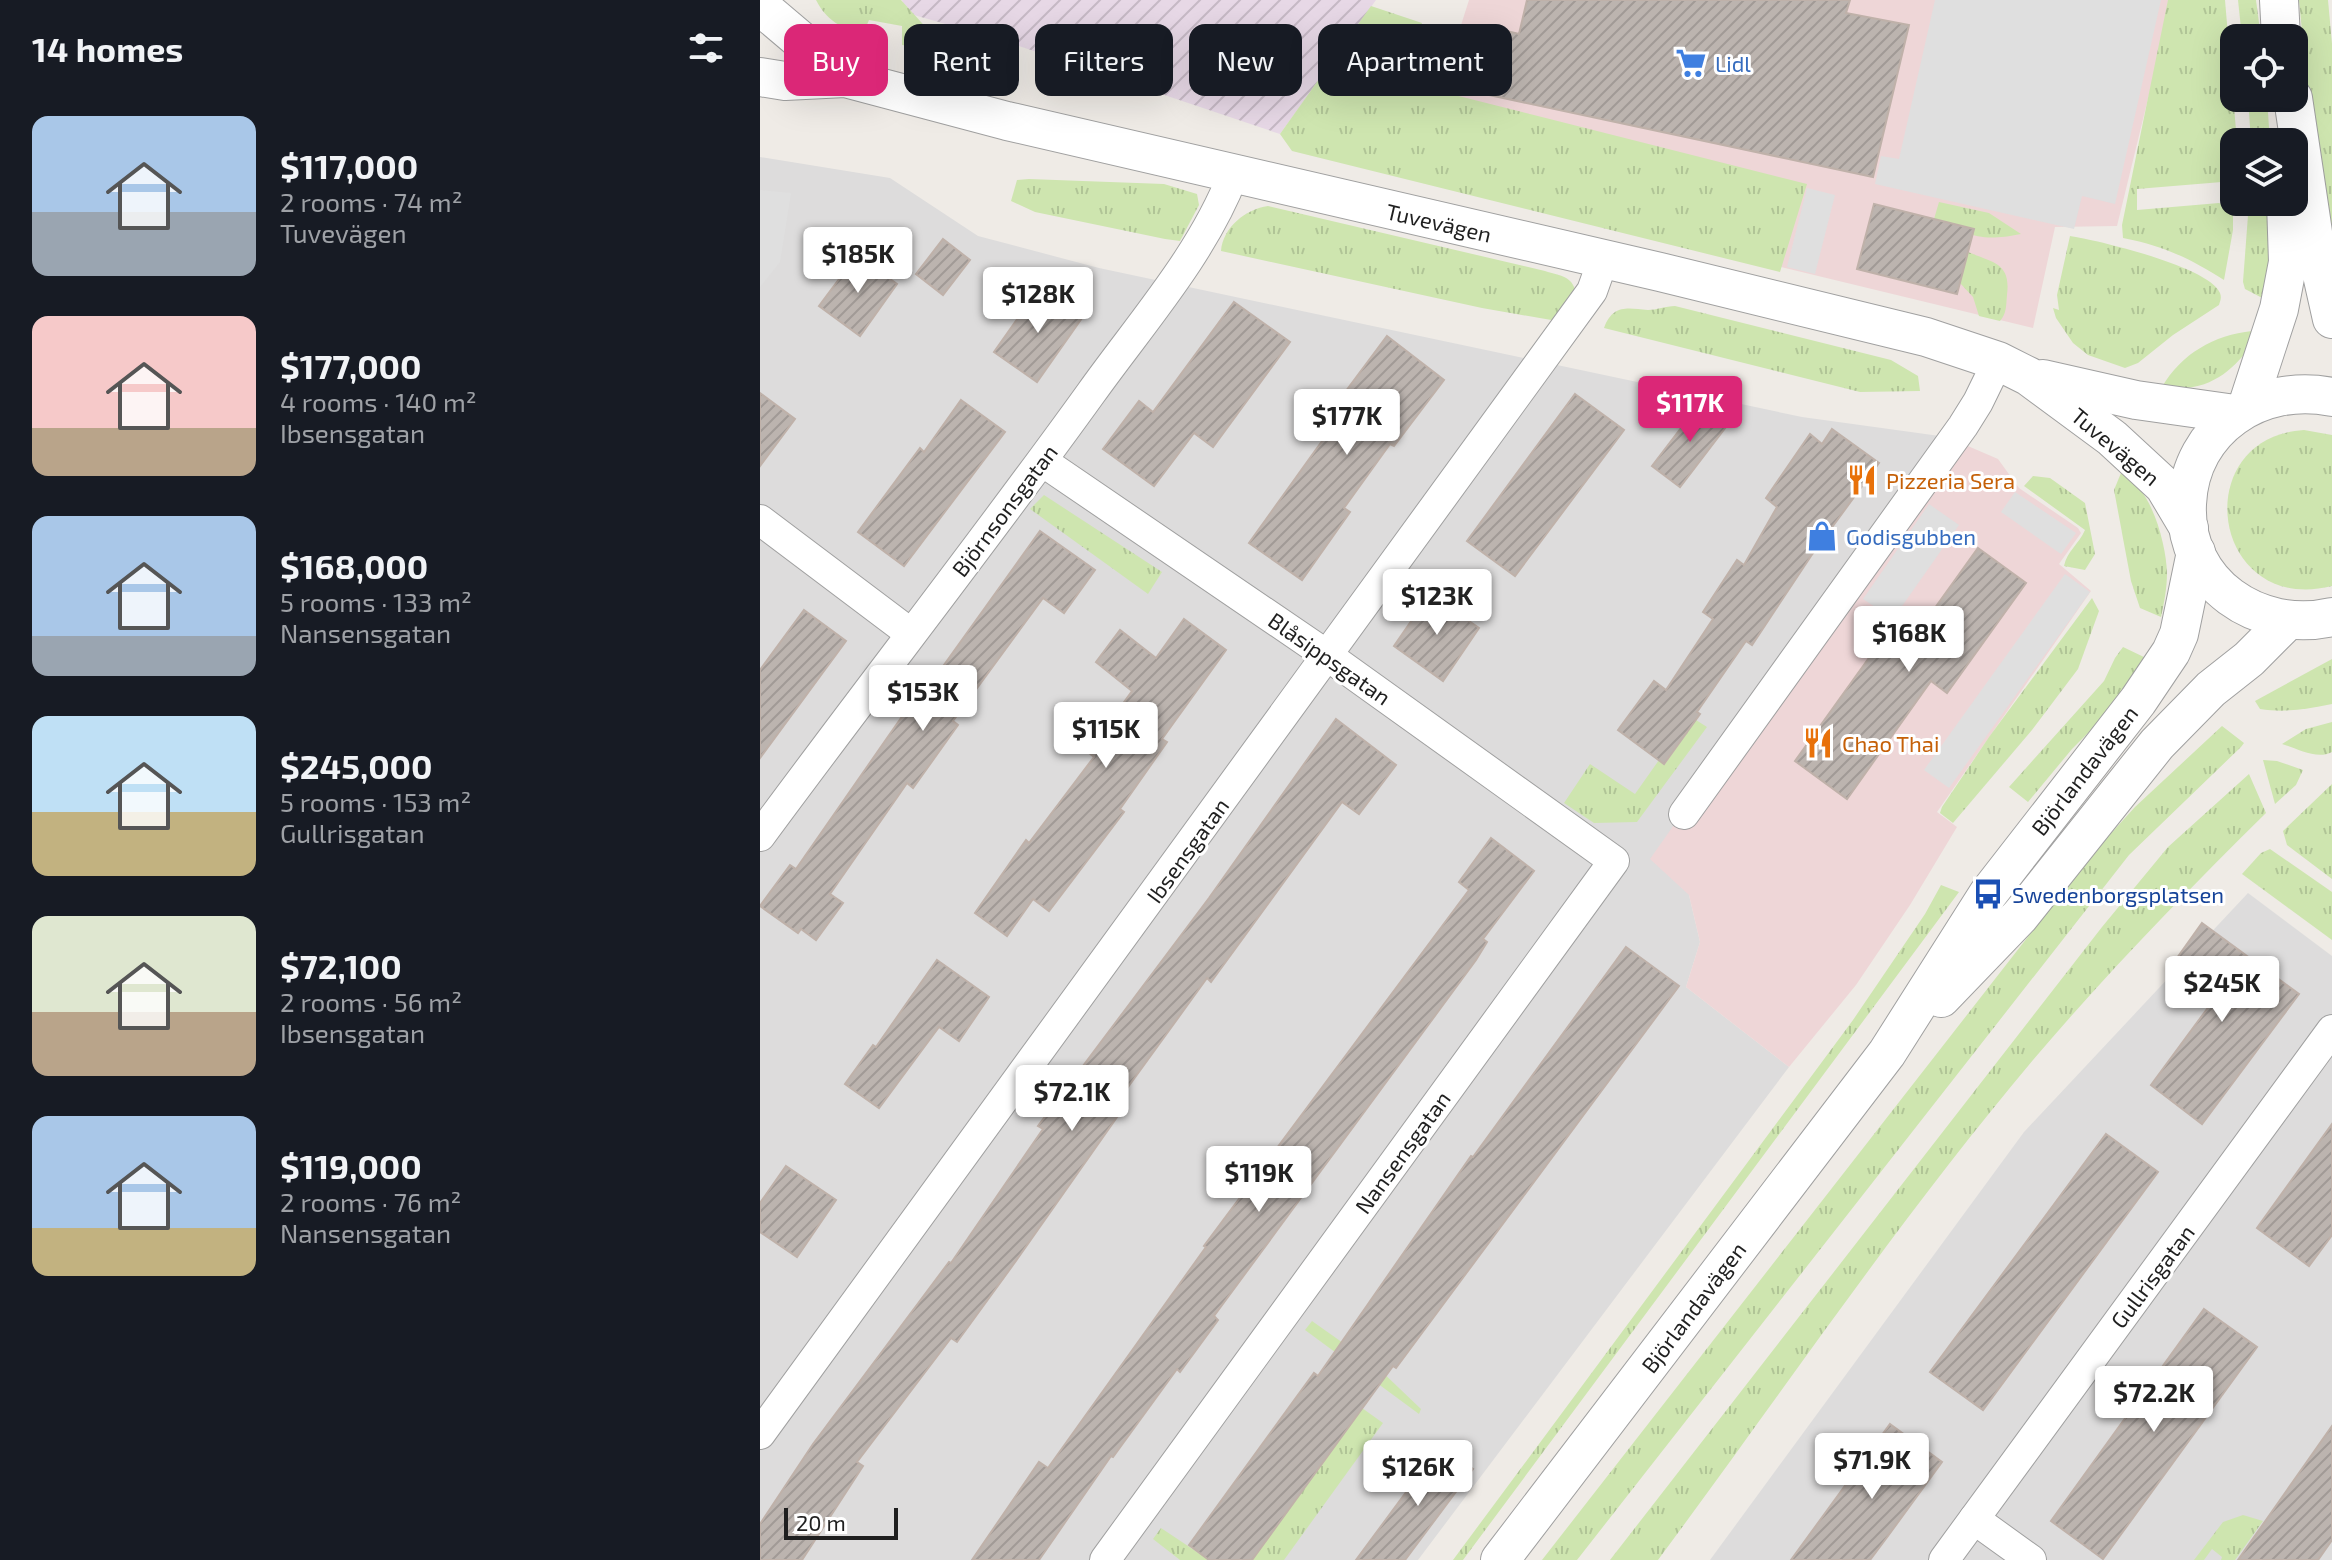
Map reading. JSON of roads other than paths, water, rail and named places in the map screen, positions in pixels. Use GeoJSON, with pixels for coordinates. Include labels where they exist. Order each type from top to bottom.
{"type":"FeatureCollection","features":[{"type":"Feature","properties":{"kind":"street","name":"Tuvevägen"},"geometry":{"type":"LineString","coordinates":[[760,6],[784,26]]}},
{"type":"Feature","properties":{"kind":"street","name":"Tuvevägen"},"geometry":{"type":"LineString","coordinates":[[760,77],[784,81]]}},
{"type":"Feature","properties":{"kind":"street","name":"Tuvevägen"},"geometry":{"type":"LineString","coordinates":[[888,89],[1233,175],[1926,337],[2013,368],[2136,400],[2241,410]]}},
{"type":"Feature","properties":{"kind":"street"},"geometry":{"type":"LineString","coordinates":[[2295,112],[2314,239],[2332,319]]}},
{"type":"Feature","properties":{"kind":"street","name":"Björnsonsgatan"},"geometry":{"type":"LineString","coordinates":[[760,836],[1042,461],[1182,268],[1219,210],[1233,175]]}},
{"type":"Feature","properties":{"kind":"street"},"geometry":{"type":"LineString","coordinates":[[2241,410],[2279,309],[2288,262],[2286,216]]}},
{"type":"Feature","properties":{"kind":"street","name":"Ibsensgatan"},"geometry":{"type":"LineString","coordinates":[[760,1434],[1592,291],[1603,260]]}},
{"type":"Feature","properties":{"kind":"street","name":"Tuvevägen"},"geometry":{"type":"LineString","coordinates":[[2013,368],[2112,438],[2164,486],[2192,540]]}},
{"type":"Feature","properties":{"kind":"street"},"geometry":{"type":"LineString","coordinates":[[1684,814],[1978,402],[2013,368]]}},
{"type":"Feature","properties":{"kind":"street","name":"Björlandavägen"},"geometry":{"type":"LineString","coordinates":[[2315,621],[2256,613],[2228,596],[2212,580],[2192,540],[2186,505],[2193,470],[2210,438],[2241,410],[2283,395],[2308,393],[2332,397]]}},
{"type":"Feature","properties":{"kind":"street","name":"Blåsippsgatan"},"geometry":{"type":"LineString","coordinates":[[1042,461],[1328,656],[1614,861]]}},
{"type":"Feature","properties":{"kind":"street"},"geometry":{"type":"LineString","coordinates":[[760,520],[910,633]]}},
{"type":"Feature","properties":{"kind":"street","name":"Björlandavägen"},"geometry":{"type":"LineString","coordinates":[[1500,1560],[1887,1053],[1988,894],[2138,701],[2171,652],[2179,634],[2192,540]]}},
{"type":"Feature","properties":{"kind":"street","name":"Björlandavägen"},"geometry":{"type":"LineString","coordinates":[[1887,1053],[2020,916],[2157,744],[2211,689],[2249,659],[2315,621]]}},
{"type":"Feature","properties":{"kind":"street","name":"Nansensgatan"},"geometry":{"type":"LineString","coordinates":[[1105,1560],[1614,861]]}},
{"type":"Feature","properties":{"kind":"street","name":"Gullrisgatan"},"geometry":{"type":"LineString","coordinates":[[1944,1560],[2332,1030]]}},
{"type":"Feature","properties":{"kind":"street"},"geometry":{"type":"LineString","coordinates":[[1974,1519],[2031,1560]]}},
{"type":"Feature","properties":{"kind":"place","name":"Lidl"},"geometry":{"type":"Point","coordinates":[1691,63]}},
{"type":"Feature","properties":{"kind":"place","name":"Pizzeria Sera"},"geometry":{"type":"Point","coordinates":[1862,480]}},
{"type":"Feature","properties":{"kind":"place","name":"Godisgubben"},"geometry":{"type":"Point","coordinates":[1822,536]}},
{"type":"Feature","properties":{"kind":"place","name":"Chao Thai"},"geometry":{"type":"Point","coordinates":[1818,743]}},
{"type":"Feature","properties":{"kind":"place","name":"Swedenborgsplatsen"},"geometry":{"type":"Point","coordinates":[1988,894]}}]}
